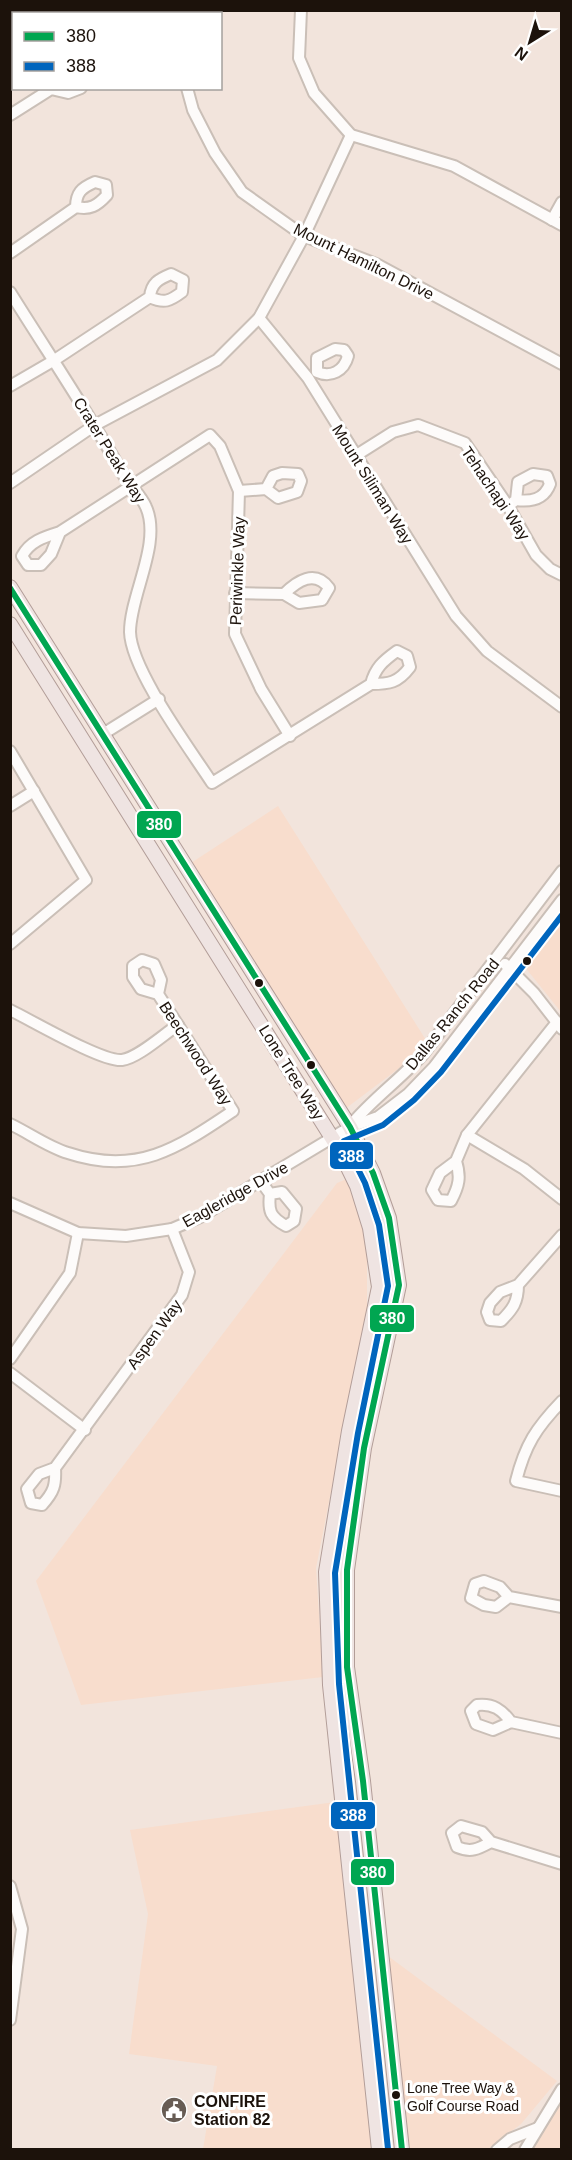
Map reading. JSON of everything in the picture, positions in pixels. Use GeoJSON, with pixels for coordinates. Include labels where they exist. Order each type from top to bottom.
{"type":"FeatureCollection","features":[{"type":"Feature","properties":{"kind":"main road","name":"Lone Tree Way"},"geometry":{"type":"LineString","coordinates":[[10,586],[350,1127],[373,1173],[389,1218],[399,1284],[364,1448],[347,1569],[347,1667],[363,1781],[402,2150]]}},
{"type":"Feature","properties":{"kind":"main road","name":"Lone Tree Way"},"geometry":{"type":"LineString","coordinates":[[10,624],[332,1137],[357,1186],[370,1228],[379,1287],[349,1431],[326,1572],[330,1685],[380,2150]]}},
{"type":"Feature","properties":{"kind":"main road"},"geometry":{"type":"LineString","coordinates":[[165,870],[176,878],[207,925],[218,932],[226,930]]}},
{"type":"Feature","properties":{"kind":"street"},"geometry":{"type":"LineString","coordinates":[[302,10],[299,58],[314,93],[351,135],[454,166],[557,222],[561,202]]}},
{"type":"Feature","properties":{"kind":"street"},"geometry":{"type":"LineString","coordinates":[[10,115],[49,90]]}},
{"type":"Feature","properties":{"kind":"street"},"geometry":{"type":"LineString","coordinates":[[55,90],[68,93],[76,90]]}},
{"type":"Feature","properties":{"kind":"street","name":"Mount Hamilton Drive"},"geometry":{"type":"LineString","coordinates":[[188,90],[193,110],[215,153],[242,192],[304,236],[376,264],[561,364]]}},
{"type":"Feature","properties":{"kind":"street"},"geometry":{"type":"LineString","coordinates":[[10,483],[95,424],[217,360],[259,318],[304,236],[351,135]]}},
{"type":"Feature","properties":{"kind":"street"},"geometry":{"type":"LineString","coordinates":[[10,253],[76,207]]}},
{"type":"Feature","properties":{"kind":"street","name":"Crater Peak Way"},"geometry":{"type":"LineString","coordinates":[[10,292],[95,424],[129,485],[146,507],[151,530],[130,632],[138,660],[159,699],[212,783],[290,736]]}},
{"type":"Feature","properties":{"kind":"street"},"geometry":{"type":"LineString","coordinates":[[10,386],[53,361],[150,297]]}},
{"type":"Feature","properties":{"kind":"street","name":"Mount Siliman Way"},"geometry":{"type":"LineString","coordinates":[[259,318],[312,375],[355,456],[456,616],[487,651],[561,707]]}},
{"type":"Feature","properties":{"kind":"street","name":"Tehachapi Way"},"geometry":{"type":"LineString","coordinates":[[355,456],[393,432],[418,425],[465,443],[512,503],[537,555],[550,569],[561,575]]}},
{"type":"Feature","properties":{"kind":"street","name":"Periwinkle Way"},"geometry":{"type":"LineString","coordinates":[[129,485],[210,435],[220,446],[239,491],[235,634],[261,689],[290,736]]}},
{"type":"Feature","properties":{"kind":"street"},"geometry":{"type":"LineString","coordinates":[[60,532],[129,485]]}},
{"type":"Feature","properties":{"kind":"street"},"geometry":{"type":"LineString","coordinates":[[239,491],[266,489]]}},
{"type":"Feature","properties":{"kind":"street"},"geometry":{"type":"LineString","coordinates":[[235,593],[284,594]]}},
{"type":"Feature","properties":{"kind":"street"},"geometry":{"type":"LineString","coordinates":[[290,736],[371,684]]}},
{"type":"Feature","properties":{"kind":"street"},"geometry":{"type":"LineString","coordinates":[[103,734],[159,699]]}},
{"type":"Feature","properties":{"kind":"street"},"geometry":{"type":"LineString","coordinates":[[10,752],[86,880],[10,944]]}},
{"type":"Feature","properties":{"kind":"street"},"geometry":{"type":"LineString","coordinates":[[10,806],[34,791]]}},
{"type":"Feature","properties":{"kind":"street","name":"Dallas Ranch Road"},"geometry":{"type":"LineString","coordinates":[[350,1127],[367,1105],[409,1070],[424,1053],[561,871]]}},
{"type":"Feature","properties":{"kind":"street","name":"Dallas Ranch Road"},"geometry":{"type":"LineString","coordinates":[[350,1127],[378,1117],[408,1094],[434,1067],[561,900]]}},
{"type":"Feature","properties":{"kind":"street"},"geometry":{"type":"LineString","coordinates":[[456,1161],[467,1135],[559,1026],[534,993],[497,959]]}},
{"type":"Feature","properties":{"kind":"street","name":"Beechwood Way"},"geometry":{"type":"LineString","coordinates":[[10,1124],[66,1153],[108,1163],[145,1160],[191,1140],[233,1111],[158,994]]}},
{"type":"Feature","properties":{"kind":"street"},"geometry":{"type":"LineString","coordinates":[[10,1010],[101,1055],[122,1060],[141,1051],[178,1025]]}},
{"type":"Feature","properties":{"kind":"street","name":"Eagleridge Drive"},"geometry":{"type":"LineString","coordinates":[[10,1203],[78,1233],[126,1236],[172,1229],[200,1217],[350,1127]]}},
{"type":"Feature","properties":{"kind":"street"},"geometry":{"type":"LineString","coordinates":[[467,1135],[524,1169],[561,1199]]}},
{"type":"Feature","properties":{"kind":"street"},"geometry":{"type":"LineString","coordinates":[[260,1180],[270,1194]]}},
{"type":"Feature","properties":{"kind":"street","name":"Aspen Way"},"geometry":{"type":"LineString","coordinates":[[55,1468],[182,1295],[189,1272],[172,1229]]}},
{"type":"Feature","properties":{"kind":"street"},"geometry":{"type":"LineString","coordinates":[[10,1359],[70,1273],[78,1233]]}},
{"type":"Feature","properties":{"kind":"street"},"geometry":{"type":"LineString","coordinates":[[518,1286],[561,1235]]}},
{"type":"Feature","properties":{"kind":"street"},"geometry":{"type":"LineString","coordinates":[[10,1373],[85,1430]]}},
{"type":"Feature","properties":{"kind":"street"},"geometry":{"type":"LineString","coordinates":[[561,1401],[536,1428],[523,1454],[516,1482],[561,1491]]}},
{"type":"Feature","properties":{"kind":"street"},"geometry":{"type":"LineString","coordinates":[[509,1597],[561,1607]]}},
{"type":"Feature","properties":{"kind":"street"},"geometry":{"type":"LineString","coordinates":[[511,1722],[561,1733]]}},
{"type":"Feature","properties":{"kind":"street"},"geometry":{"type":"LineString","coordinates":[[491,1842],[561,1864]]}},
{"type":"Feature","properties":{"kind":"street"},"geometry":{"type":"LineString","coordinates":[[10,1886],[22,1929],[10,2020]]}},
{"type":"Feature","properties":{"kind":"street"},"geometry":{"type":"LineString","coordinates":[[525,2150],[561,2089]]}},
{"type":"Feature","properties":{"kind":"street"},"geometry":{"type":"LineString","coordinates":[[497,2150],[510,2139],[538,2128]]}},
{"type":"Feature","properties":{"kind":"shaded area"},"geometry":{"type":"Polygon","coordinates":[[[278,806],[426,1040],[406,1063],[345,1109],[191,863],[278,806]]]}},
{"type":"Feature","properties":{"kind":"shaded area"},"geometry":{"type":"Polygon","coordinates":[[[561,897],[561,1012],[516,956],[561,897]]]}},
{"type":"Feature","properties":{"kind":"shaded area"},"geometry":{"type":"Polygon","coordinates":[[[349,1178],[362,1223],[367,1257],[367,1308],[316,1568],[323,1677],[81,1705],[36,1581],[337,1183],[349,1178]]]}},
{"type":"Feature","properties":{"kind":"shaded area"},"geometry":{"type":"Polygon","coordinates":[[[335,1802],[373,2149],[203,2149],[217,2066],[129,2054],[148,1914],[130,1830],[335,1802]]]}},
{"type":"Feature","properties":{"kind":"shaded area"},"geometry":{"type":"Polygon","coordinates":[[[388,1956],[557,2081],[521,2124],[488,2149],[408,2149],[388,1956]]]}},
{"type":"Feature","properties":{"kind":"shaded area"},"geometry":{"type":"Polygon","coordinates":[[[561,2102],[561,2149],[531,2150],[538,2141],[561,2102]]]}},
{"type":"Feature","properties":{"kind":"transit line","name":"380"},"geometry":{"type":"LineString","coordinates":[[10,588],[350,1127],[373,1173],[389,1218],[399,1285],[364,1448],[347,1570],[347,1667],[363,1781],[402,2150]]}},
{"type":"Feature","properties":{"kind":"transit line","name":"388"},"geometry":{"type":"LineString","coordinates":[[388,2149],[339,1684],[335,1573],[358,1433],[388,1286],[379,1225],[365,1183],[344,1141],[383,1125],[414,1100],[441,1072],[562,915]]}},
{"type":"Feature","properties":{"kind":"place","name":"Lone Tree Way & Golf Course Road"},"geometry":{"type":"Point","coordinates":[396,2095]}},
{"type":"Feature","properties":{"kind":"place","name":"CONFIRE Station 82"},"geometry":{"type":"Point","coordinates":[174,2110]}}]}
